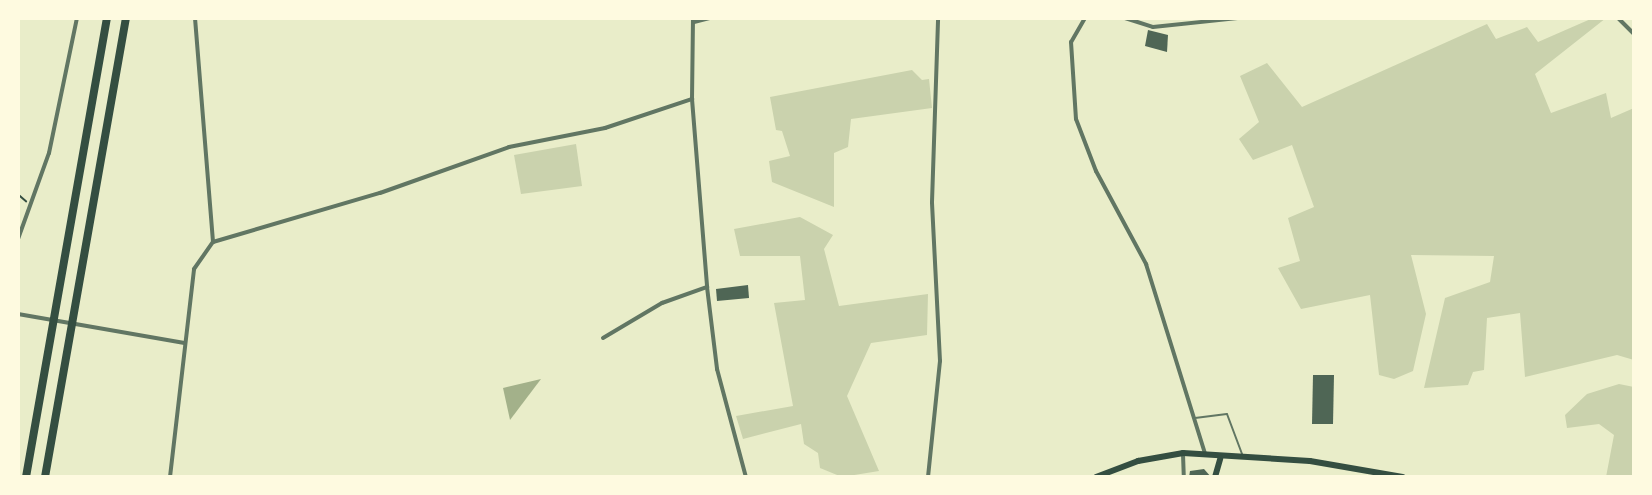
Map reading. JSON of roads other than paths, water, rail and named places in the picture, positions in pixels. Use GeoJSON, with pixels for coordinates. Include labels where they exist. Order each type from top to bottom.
{"type":"FeatureCollection","features":[{"type":"Feature","properties":{"kind":"highway"},"geometry":{"type":"LineString","coordinates":[[26,477],[107,18]]}},
{"type":"Feature","properties":{"kind":"highway"},"geometry":{"type":"LineString","coordinates":[[45,477],[126,18]]}},
{"type":"Feature","properties":{"kind":"main road"},"geometry":{"type":"LineString","coordinates":[[1096,477],[1138,461],[1183,453],[1204,454],[1220,459],[1310,461],[1403,477]]}},
{"type":"Feature","properties":{"kind":"main road"},"geometry":{"type":"LineString","coordinates":[[1215,477],[1220,459]]}},
{"type":"Feature","properties":{"kind":"street"},"geometry":{"type":"LineString","coordinates":[[18,239],[49,153],[77,18]]}},
{"type":"Feature","properties":{"kind":"street"},"geometry":{"type":"LineString","coordinates":[[195,18],[213,242]]}},
{"type":"Feature","properties":{"kind":"street"},"geometry":{"type":"LineString","coordinates":[[710,18],[694,20],[692,99],[707,287],[717,369],[746,477]]}},
{"type":"Feature","properties":{"kind":"street"},"geometry":{"type":"LineString","coordinates":[[928,477],[940,361],[932,201],[938,18]]}},
{"type":"Feature","properties":{"kind":"street"},"geometry":{"type":"LineString","coordinates":[[1085,18],[1071,42],[1076,119],[1096,171],[1146,264],[1192,407],[1204,454]]}},
{"type":"Feature","properties":{"kind":"street"},"geometry":{"type":"LineString","coordinates":[[1125,18],[1153,27],[1238,18]]}},
{"type":"Feature","properties":{"kind":"street"},"geometry":{"type":"LineString","coordinates":[[1618,18],[1634,34]]}},
{"type":"Feature","properties":{"kind":"street"},"geometry":{"type":"LineString","coordinates":[[170,477],[194,269],[213,242],[380,193],[509,147],[604,128],[692,99]]}},
{"type":"Feature","properties":{"kind":"street"},"geometry":{"type":"LineString","coordinates":[[603,338],[662,303],[707,287]]}},
{"type":"Feature","properties":{"kind":"street"},"geometry":{"type":"LineString","coordinates":[[18,314],[185,343]]}},
{"type":"Feature","properties":{"kind":"street"},"geometry":{"type":"LineString","coordinates":[[1183,453],[1184,477]]}},
{"type":"Feature","properties":{"kind":"lane"},"geometry":{"type":"LineString","coordinates":[[1195,418],[1227,414],[1244,460]]}}]}
